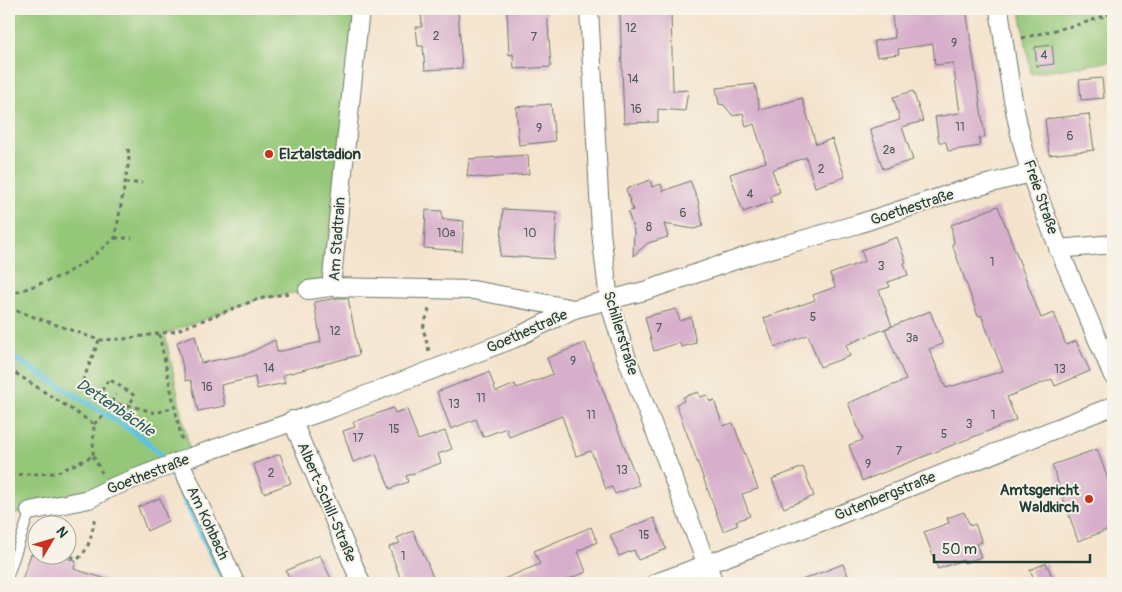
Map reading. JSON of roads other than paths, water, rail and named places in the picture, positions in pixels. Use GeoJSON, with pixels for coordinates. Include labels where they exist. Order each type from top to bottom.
{"type":"FeatureCollection","features":[{"type":"Feature","properties":{"kind":"street","name":"Am Stadtrain"},"geometry":{"type":"LineString","coordinates":[[360,9],[331,287],[473,290],[506,298],[574,309]]}},
{"type":"Feature","properties":{"kind":"street","name":"Schillerstraße"},"geometry":{"type":"LineString","coordinates":[[589,9],[601,232],[609,301],[626,356],[714,583]]}},
{"type":"Feature","properties":{"kind":"street","name":"Freie Straße"},"geometry":{"type":"LineString","coordinates":[[999,9],[1020,130],[1031,173],[1058,249],[1113,376]]}},
{"type":"Feature","properties":{"kind":"street","name":"Goethestraße"},"geometry":{"type":"LineString","coordinates":[[30,512],[80,502],[292,420],[513,339],[574,309],[609,301],[753,254],[858,224],[956,192],[1031,173]]}},
{"type":"Feature","properties":{"kind":"street"},"geometry":{"type":"LineString","coordinates":[[1058,249],[1113,244]]}},
{"type":"Feature","properties":{"kind":"street"},"geometry":{"type":"LineString","coordinates":[[308,290],[331,287]]}},
{"type":"Feature","properties":{"kind":"street","name":"Gutenbergstraße"},"geometry":{"type":"LineString","coordinates":[[656,583],[834,517],[1113,406]]}},
{"type":"Feature","properties":{"kind":"street","name":"Albert-Schill-Straße"},"geometry":{"type":"LineString","coordinates":[[292,420],[361,583]]}},
{"type":"Feature","properties":{"kind":"street","name":"Am Kohbach"},"geometry":{"type":"LineString","coordinates":[[172,466],[236,583]]}},
{"type":"Feature","properties":{"kind":"lane"},"geometry":{"type":"LineString","coordinates":[[9,574],[30,512]]}},
{"type":"Feature","properties":{"kind":"waterway","name":"Dettenbächle"},"geometry":{"type":"LineString","coordinates":[[9,355],[114,419],[145,440],[165,459],[225,583]]}},
{"type":"Feature","properties":{"kind":"waterway"},"geometry":{"type":"LineString","coordinates":[[9,550],[13,541]]}},
{"type":"Feature","properties":{"kind":"place","name":"Elztalstadion"},"geometry":{"type":"Point","coordinates":[269,154]}},
{"type":"Feature","properties":{"kind":"place","name":"Amtsgericht Waldkirch"},"geometry":{"type":"Point","coordinates":[1089,499]}}]}
